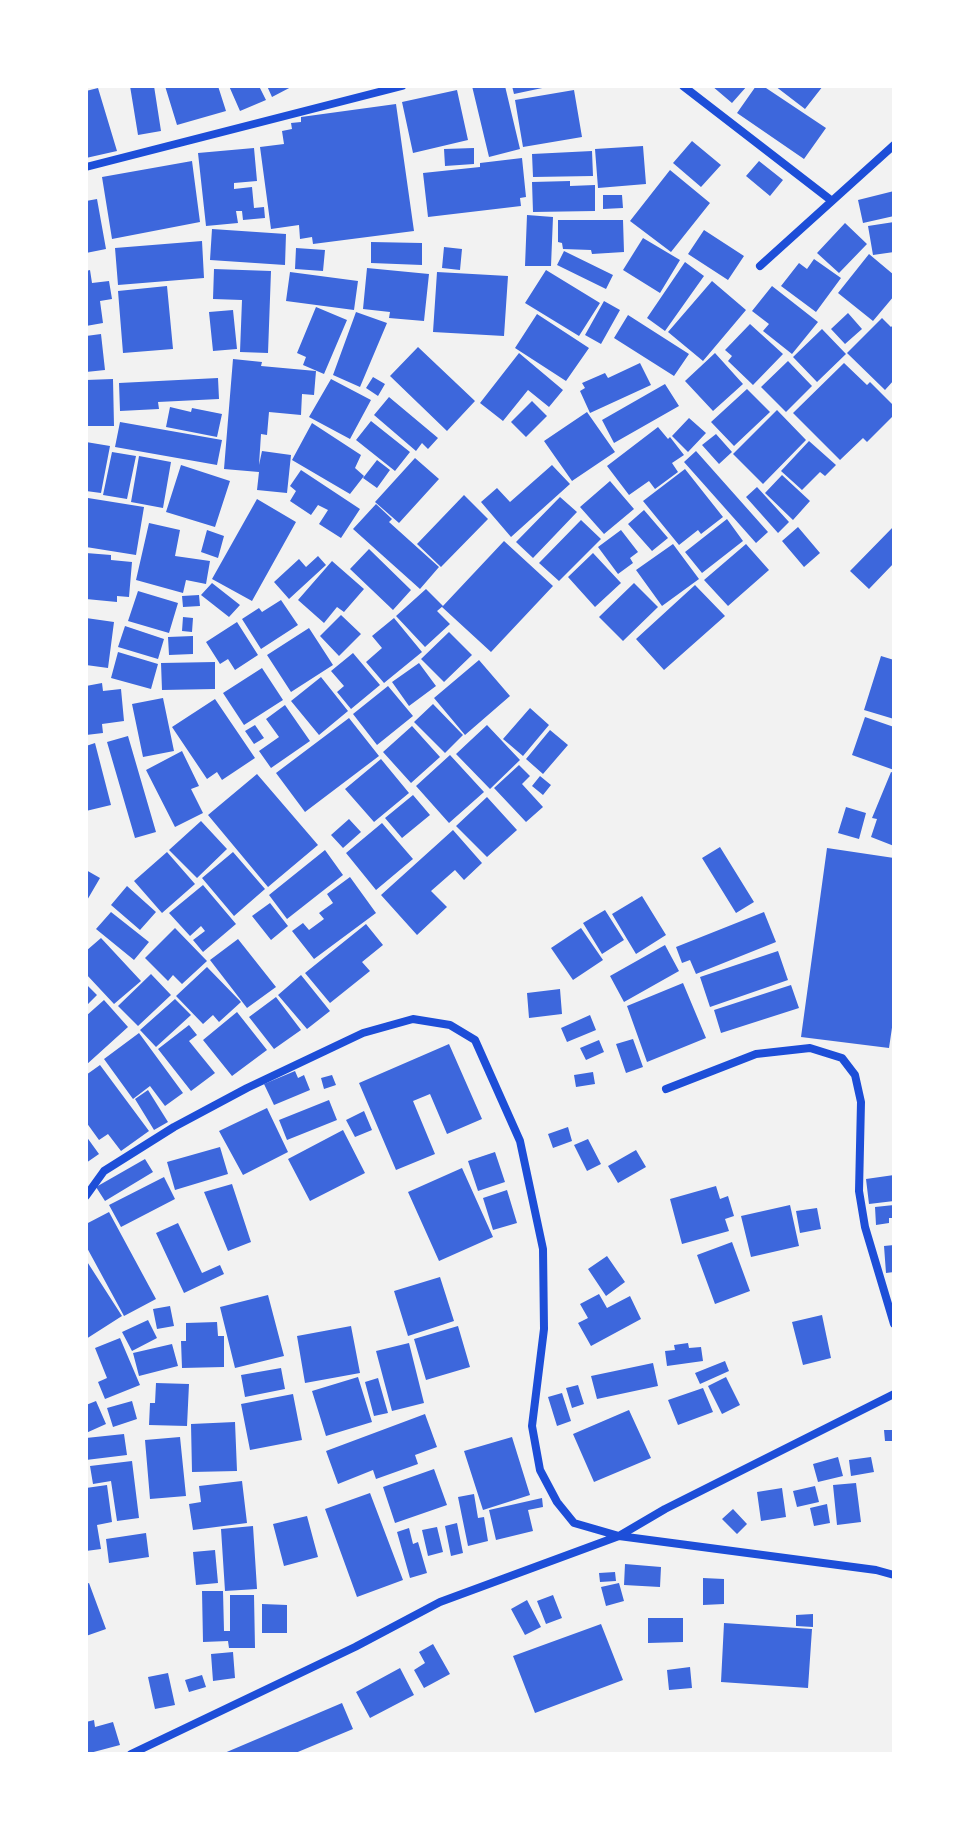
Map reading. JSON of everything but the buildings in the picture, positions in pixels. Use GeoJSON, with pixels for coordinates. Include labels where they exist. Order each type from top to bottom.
{"type":"FeatureCollection","features":[{"type":"Feature","properties":{"kind":"street"},"geometry":{"type":"LineString","coordinates":[[86,167],[402,86]]}},
{"type":"Feature","properties":{"kind":"street"},"geometry":{"type":"LineString","coordinates":[[683,86],[832,201]]}},
{"type":"Feature","properties":{"kind":"street"},"geometry":{"type":"LineString","coordinates":[[760,266],[894,145]]}},
{"type":"Feature","properties":{"kind":"street"},"geometry":{"type":"LineString","coordinates":[[86,1196],[104,1171],[174,1127],[247,1088],[363,1033],[413,1019],[450,1025],[475,1040],[520,1141],[543,1249],[544,1329],[532,1426],[540,1470],[557,1502],[574,1523],[619,1536],[876,1570],[894,1575]]}},
{"type":"Feature","properties":{"kind":"street"},"geometry":{"type":"LineString","coordinates":[[666,1089],[756,1054],[810,1048],[842,1058],[855,1075],[861,1102],[859,1191],[865,1227],[894,1324]]}},
{"type":"Feature","properties":{"kind":"street"},"geometry":{"type":"LineString","coordinates":[[131,1754],[355,1647],[440,1602],[619,1536],[665,1509],[894,1394]]}}]}
